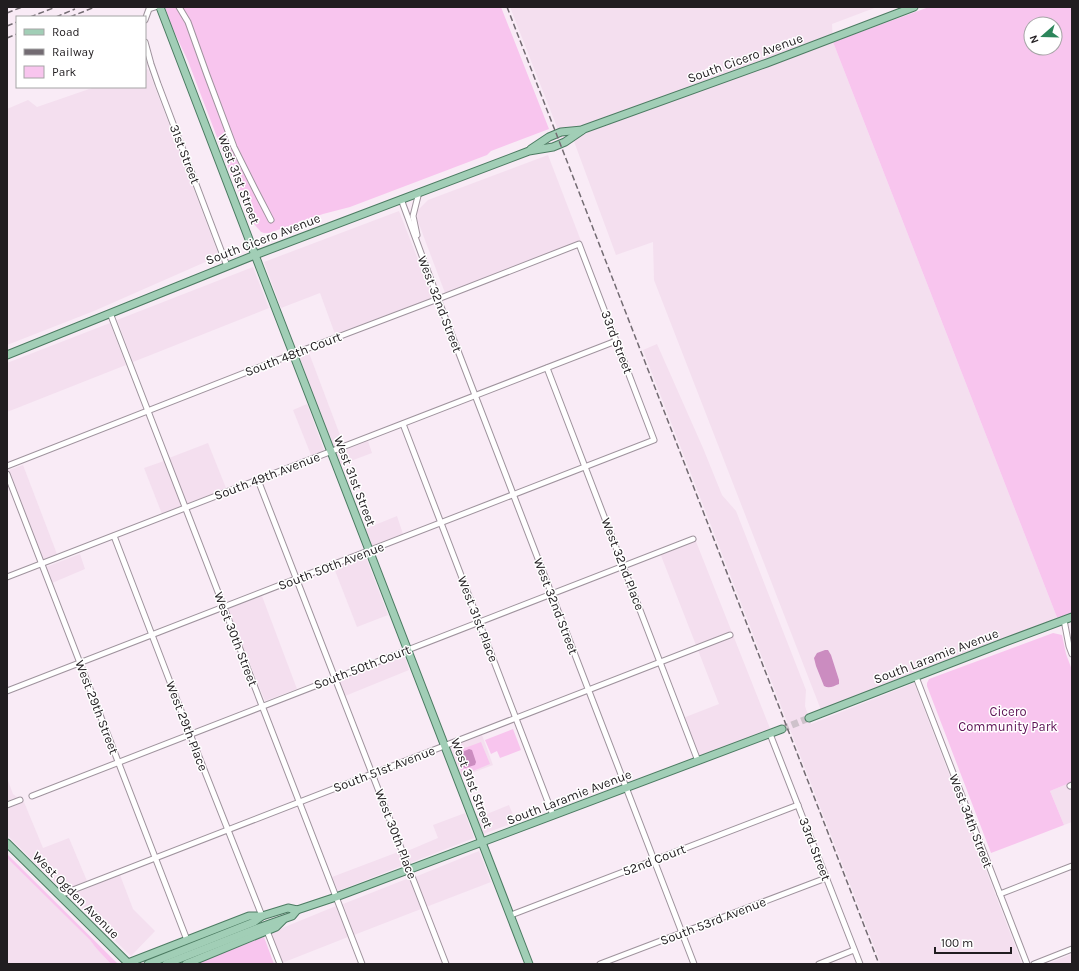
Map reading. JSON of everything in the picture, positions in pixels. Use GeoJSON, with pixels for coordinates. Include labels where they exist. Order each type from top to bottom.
{"type":"FeatureCollection","features":[{"type":"Feature","properties":{"kind":"main road","name":"West 31st Street"},"geometry":{"type":"LineString","coordinates":[[160,7],[529,964]]}},
{"type":"Feature","properties":{"kind":"main road","name":"South Cicero Avenue"},"geometry":{"type":"LineString","coordinates":[[7,354],[255,255],[529,150],[549,137],[561,132],[584,129],[767,63],[914,7]]}},
{"type":"Feature","properties":{"kind":"main road","name":"South Cicero Avenue"},"geometry":{"type":"LineString","coordinates":[[529,150],[553,147],[566,142],[584,129]]}},
{"type":"Feature","properties":{"kind":"main road","name":"South Laramie Avenue"},"geometry":{"type":"LineString","coordinates":[[809,718],[1005,642],[1072,618]]}},
{"type":"Feature","properties":{"kind":"main road","name":"South Laramie Avenue"},"geometry":{"type":"LineString","coordinates":[[166,964],[187,952],[254,922],[262,916],[288,908],[297,910],[336,898],[782,729]]}},
{"type":"Feature","properties":{"kind":"main road","name":"West Ogden Avenue"},"geometry":{"type":"LineString","coordinates":[[7,843],[129,964]]}},
{"type":"Feature","properties":{"kind":"main road","name":"South Laramie Avenue"},"geometry":{"type":"LineString","coordinates":[[148,964],[284,919],[292,916],[297,910]]}},
{"type":"Feature","properties":{"kind":"main road"},"geometry":{"type":"LineString","coordinates":[[129,964],[249,916],[262,916]]}},
{"type":"Feature","properties":{"kind":"main road"},"geometry":{"type":"LineString","coordinates":[[186,964],[276,928],[284,919]]}},
{"type":"Feature","properties":{"kind":"street"},"geometry":{"type":"LineString","coordinates":[[146,17],[149,9],[155,7]]}},
{"type":"Feature","properties":{"kind":"street"},"geometry":{"type":"LineString","coordinates":[[179,7],[188,22],[234,147],[271,220]]}},
{"type":"Feature","properties":{"kind":"street","name":"31st Street"},"geometry":{"type":"LineString","coordinates":[[146,46],[158,84],[228,266]]}},
{"type":"Feature","properties":{"kind":"street","name":"West 32nd Street"},"geometry":{"type":"LineString","coordinates":[[419,192],[413,216],[419,248]]}},
{"type":"Feature","properties":{"kind":"street","name":"West 32nd Street"},"geometry":{"type":"LineString","coordinates":[[401,199],[475,396],[694,964]]}},
{"type":"Feature","properties":{"kind":"street","name":"South 48th Court"},"geometry":{"type":"LineString","coordinates":[[7,466],[579,244]]}},
{"type":"Feature","properties":{"kind":"street","name":"33rd Street"},"geometry":{"type":"LineString","coordinates":[[579,244],[654,440]]}},
{"type":"Feature","properties":{"kind":"street","name":"West 30th Street"},"geometry":{"type":"LineString","coordinates":[[110,313],[362,964]]}},
{"type":"Feature","properties":{"kind":"street","name":"South 49th Avenue"},"geometry":{"type":"LineString","coordinates":[[7,577],[616,341]]}},
{"type":"Feature","properties":{"kind":"street","name":"West 32nd Place"},"geometry":{"type":"LineString","coordinates":[[547,368],[698,761]]}},
{"type":"Feature","properties":{"kind":"street","name":"West 31st Place"},"geometry":{"type":"LineString","coordinates":[[402,424],[553,816]]}},
{"type":"Feature","properties":{"kind":"street","name":"South 50th Avenue"},"geometry":{"type":"LineString","coordinates":[[7,691],[654,440]]}},
{"type":"Feature","properties":{"kind":"street","name":"West 29th Street"},"geometry":{"type":"LineString","coordinates":[[7,474],[187,940]]}},
{"type":"Feature","properties":{"kind":"street","name":"West 30th Place"},"geometry":{"type":"LineString","coordinates":[[258,480],[446,964]]}},
{"type":"Feature","properties":{"kind":"street","name":"West 29th Place"},"geometry":{"type":"LineString","coordinates":[[114,536],[262,916]]}},
{"type":"Feature","properties":{"kind":"street","name":"South 50th Court"},"geometry":{"type":"LineString","coordinates":[[32,796],[693,539]]}},
{"type":"Feature","properties":{"kind":"street"},"geometry":{"type":"LineString","coordinates":[[1064,620],[1072,654]]}},
{"type":"Feature","properties":{"kind":"street","name":"South 51st Avenue"},"geometry":{"type":"LineString","coordinates":[[60,896],[730,635]]}},
{"type":"Feature","properties":{"kind":"street","name":"West 34th Street"},"geometry":{"type":"LineString","coordinates":[[916,677],[1027,964]]}},
{"type":"Feature","properties":{"kind":"street","name":"33rd Street"},"geometry":{"type":"LineString","coordinates":[[770,734],[860,964]]}},
{"type":"Feature","properties":{"kind":"street"},"geometry":{"type":"LineString","coordinates":[[7,805],[20,800]]}},
{"type":"Feature","properties":{"kind":"street","name":"52nd Court"},"geometry":{"type":"LineString","coordinates":[[510,915],[798,805]]}},
{"type":"Feature","properties":{"kind":"street"},"geometry":{"type":"LineString","coordinates":[[1000,894],[1072,866]]}},
{"type":"Feature","properties":{"kind":"street","name":"South 53rd Avenue"},"geometry":{"type":"LineString","coordinates":[[600,964],[826,878]]}},
{"type":"Feature","properties":{"kind":"street"},"geometry":{"type":"LineString","coordinates":[[267,931],[280,964]]}},
{"type":"Feature","properties":{"kind":"street"},"geometry":{"type":"LineString","coordinates":[[1034,964],[1072,949]]}},
{"type":"Feature","properties":{"kind":"street"},"geometry":{"type":"LineString","coordinates":[[819,964],[854,950]]}},
{"type":"Feature","properties":{"kind":"shaded area"},"geometry":{"type":"Polygon","coordinates":[[[510,7],[877,7],[832,24],[833,42],[1058,620],[821,710],[654,280],[653,242],[616,255],[572,136],[562,140],[510,7]]]}},
{"type":"Feature","properties":{"kind":"shaded area"},"geometry":{"type":"Polygon","coordinates":[[[148,69],[219,256],[94,311],[7,345],[7,109],[28,100],[37,107],[92,88],[146,88],[146,70],[148,69]]]}},
{"type":"Feature","properties":{"kind":"shaded area"},"geometry":{"type":"Polygon","coordinates":[[[548,155],[581,241],[445,293],[417,219],[418,210],[428,200],[548,155]]]}},
{"type":"Feature","properties":{"kind":"shaded area"},"geometry":{"type":"Polygon","coordinates":[[[399,211],[433,298],[335,334],[320,293],[281,308],[264,262],[399,211]]]}},
{"type":"Feature","properties":{"kind":"shaded area"},"geometry":{"type":"Polygon","coordinates":[[[253,267],[269,308],[133,362],[117,320],[253,267]]]}},
{"type":"Feature","properties":{"kind":"shaded area"},"geometry":{"type":"Polygon","coordinates":[[[110,323],[126,365],[7,412],[7,363],[110,323]]]}},
{"type":"Feature","properties":{"kind":"shaded area"},"geometry":{"type":"Polygon","coordinates":[[[657,344],[722,495],[736,511],[806,690],[805,706],[811,724],[914,683],[1022,964],[881,964],[643,350],[657,344]]]}},
{"type":"Feature","properties":{"kind":"shaded area"},"geometry":{"type":"Polygon","coordinates":[[[309,353],[343,443],[333,447],[299,356],[309,353]]]}},
{"type":"Feature","properties":{"kind":"shaded area"},"geometry":{"type":"Polygon","coordinates":[[[307,404],[324,450],[311,455],[293,410],[307,404]]]}},
{"type":"Feature","properties":{"kind":"shaded area"},"geometry":{"type":"Polygon","coordinates":[[[368,441],[372,453],[340,465],[336,453],[368,441]]]}},
{"type":"Feature","properties":{"kind":"shaded area"},"geometry":{"type":"Polygon","coordinates":[[[208,443],[226,488],[187,504],[169,458],[208,443]]]}},
{"type":"Feature","properties":{"kind":"shaded area"},"geometry":{"type":"Polygon","coordinates":[[[164,461],[181,506],[162,514],[144,468],[164,461]]]}},
{"type":"Feature","properties":{"kind":"shaded area"},"geometry":{"type":"Polygon","coordinates":[[[23,465],[57,554],[43,560],[9,470],[23,465]]]}},
{"type":"Feature","properties":{"kind":"shaded area"},"geometry":{"type":"Polygon","coordinates":[[[397,516],[403,534],[372,546],[365,529],[397,516]]]}},
{"type":"Feature","properties":{"kind":"shaded area"},"geometry":{"type":"Polygon","coordinates":[[[695,539],[771,731],[699,759],[683,718],[719,704],[660,553],[695,539]]]}},
{"type":"Feature","properties":{"kind":"shaded area"},"geometry":{"type":"Polygon","coordinates":[[[80,554],[85,569],[52,583],[46,567],[80,554]]]}},
{"type":"Feature","properties":{"kind":"shaded area"},"geometry":{"type":"Polygon","coordinates":[[[365,555],[388,615],[357,627],[334,568],[365,555]]]}},
{"type":"Feature","properties":{"kind":"shaded area"},"geometry":{"type":"Polygon","coordinates":[[[262,596],[297,689],[265,701],[228,609],[262,596]]]}},
{"type":"Feature","properties":{"kind":"shaded area"},"geometry":{"type":"Polygon","coordinates":[[[828,650],[831,655],[839,680],[839,684],[830,687],[824,686],[814,658],[817,653],[828,650]]]}},
{"type":"Feature","properties":{"kind":"shaded area"},"geometry":{"type":"Polygon","coordinates":[[[404,654],[409,670],[345,696],[339,680],[404,654]]]}},
{"type":"Feature","properties":{"kind":"shaded area"},"geometry":{"type":"Polygon","coordinates":[[[482,735],[493,765],[461,777],[450,748],[482,735]]]}},
{"type":"Feature","properties":{"kind":"shaded area"},"geometry":{"type":"Polygon","coordinates":[[[469,749],[472,750],[476,762],[475,765],[465,768],[463,767],[459,755],[460,753],[469,749]]]}},
{"type":"Feature","properties":{"kind":"shaded area"},"geometry":{"type":"Polygon","coordinates":[[[7,778],[13,794],[17,797],[7,801],[7,778]]]}},
{"type":"Feature","properties":{"kind":"shaded area"},"geometry":{"type":"Polygon","coordinates":[[[1072,782],[1072,822],[1064,825],[1050,791],[1072,782]]]}},
{"type":"Feature","properties":{"kind":"shaded area"},"geometry":{"type":"Polygon","coordinates":[[[24,802],[43,848],[69,838],[87,881],[64,891],[7,835],[7,809],[24,802]]]}},
{"type":"Feature","properties":{"kind":"shaded area"},"geometry":{"type":"Polygon","coordinates":[[[509,805],[516,822],[483,834],[477,818],[509,805]]]}},
{"type":"Feature","properties":{"kind":"shaded area"},"geometry":{"type":"Polygon","coordinates":[[[465,813],[474,838],[410,863],[405,852],[438,838],[433,825],[465,813]]]}},
{"type":"Feature","properties":{"kind":"shaded area"},"geometry":{"type":"Polygon","coordinates":[[[479,851],[491,882],[426,907],[415,877],[479,851]]]}},
{"type":"Feature","properties":{"kind":"shaded area"},"geometry":{"type":"Polygon","coordinates":[[[398,852],[404,865],[338,891],[332,877],[398,852]]]}},
{"type":"Feature","properties":{"kind":"shaded area"},"geometry":{"type":"Polygon","coordinates":[[[7,858],[90,940],[111,964],[7,964],[7,858]]]}},
{"type":"Feature","properties":{"kind":"shaded area"},"geometry":{"type":"Polygon","coordinates":[[[120,875],[133,909],[155,931],[131,956],[69,896],[120,875]]]}},
{"type":"Feature","properties":{"kind":"shaded area"},"geometry":{"type":"Polygon","coordinates":[[[409,878],[421,909],[354,935],[343,904],[409,878]]]}},
{"type":"Feature","properties":{"kind":"shaded area"},"geometry":{"type":"Polygon","coordinates":[[[336,906],[348,937],[282,963],[270,933],[336,906]]]}},
{"type":"Feature","properties":{"kind":"shaded area"},"geometry":{"type":"Polygon","coordinates":[[[1072,954],[1072,964],[1047,964],[1072,954]]]}},
{"type":"Feature","properties":{"kind":"green space"},"geometry":{"type":"Polygon","coordinates":[[[165,7],[501,7],[549,129],[491,151],[487,155],[350,207],[323,214],[269,233],[264,233],[261,232],[254,224],[250,217],[231,174],[188,61],[171,25],[165,7]]]}},
{"type":"Feature","properties":{"kind":"green space"},"geometry":{"type":"Polygon","coordinates":[[[929,7],[1072,7],[1072,615],[1058,620],[833,42],[929,7]]]}},
{"type":"Feature","properties":{"kind":"green space","name":"Cicero Community Park"},"geometry":{"type":"Polygon","coordinates":[[[1053,633],[1062,635],[1066,654],[1072,670],[1072,782],[1050,791],[1064,825],[991,853],[927,683],[929,679],[1053,633]]]}},
{"type":"Feature","properties":{"kind":"green space"},"geometry":{"type":"Polygon","coordinates":[[[513,729],[521,750],[500,758],[497,751],[491,754],[485,740],[513,729]]]}},
{"type":"Feature","properties":{"kind":"green space"},"geometry":{"type":"Polygon","coordinates":[[[481,742],[490,764],[463,775],[454,752],[481,742]]]}},
{"type":"Feature","properties":{"kind":"green space"},"geometry":{"type":"Polygon","coordinates":[[[7,854],[118,964],[111,964],[90,940],[7,858],[7,854]]]}},
{"type":"Feature","properties":{"kind":"green space"},"geometry":{"type":"Polygon","coordinates":[[[264,937],[274,964],[192,964],[264,937]]]}},
{"type":"Feature","properties":{"kind":"tunnel"},"geometry":{"type":"LineString","coordinates":[[782,729],[809,718]]}},
{"type":"Feature","properties":{"kind":"railway"},"geometry":{"type":"LineString","coordinates":[[7,13],[22,7]]}},
{"type":"Feature","properties":{"kind":"railway"},"geometry":{"type":"LineString","coordinates":[[33,16],[56,7]]}},
{"type":"Feature","properties":{"kind":"railway"},"geometry":{"type":"LineString","coordinates":[[72,16],[95,7]]}},
{"type":"Feature","properties":{"kind":"railway"},"geometry":{"type":"LineString","coordinates":[[507,7],[879,964]]}},
{"type":"Feature","properties":{"kind":"railway"},"geometry":{"type":"LineString","coordinates":[[58,16],[75,9]]}},
{"type":"Feature","properties":{"kind":"railway"},"geometry":{"type":"LineString","coordinates":[[7,26],[16,22]]}},
{"type":"Feature","properties":{"kind":"railway"},"geometry":{"type":"LineString","coordinates":[[7,38],[16,34]]}}]}
